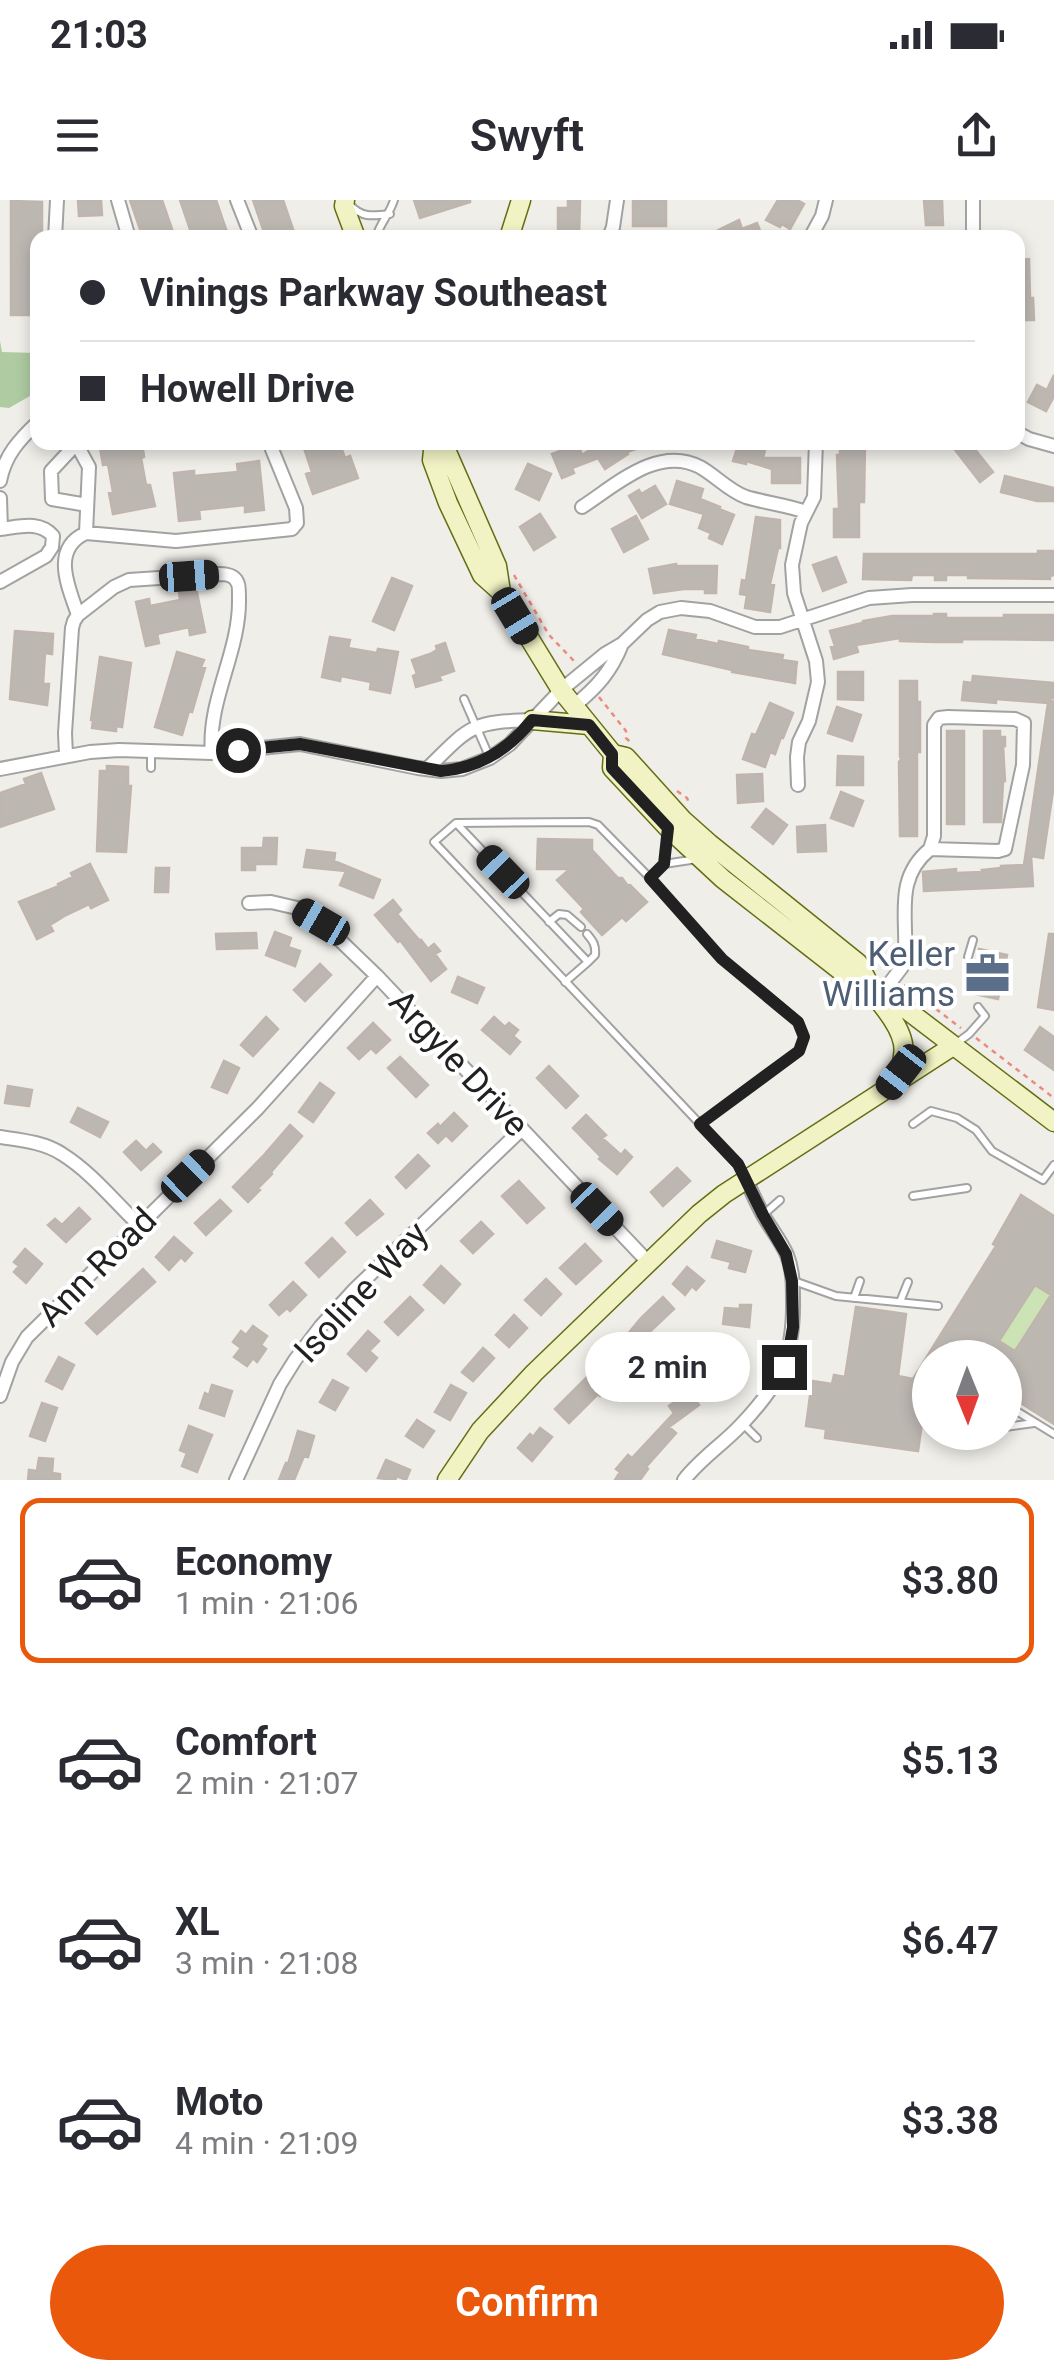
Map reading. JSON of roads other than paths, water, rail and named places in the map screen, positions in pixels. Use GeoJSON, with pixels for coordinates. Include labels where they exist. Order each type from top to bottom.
{"type":"FeatureCollection","features":[{"type":"Feature","properties":{"kind":"main road"},"geometry":{"type":"LineString","coordinates":[[512,230],[521,200]]}},
{"type":"Feature","properties":{"kind":"main road"},"geometry":{"type":"LineString","coordinates":[[343,202],[353,230]]}},
{"type":"Feature","properties":{"kind":"main road"},"geometry":{"type":"LineString","coordinates":[[433,450],[432,460],[458,527],[482,575],[501,592],[562,690],[612,754],[612,768],[700,858],[878,1000],[893,1018],[902,1038],[904,1057],[901,1072],[888,1088]]}},
{"type":"Feature","properties":{"kind":"main road"},"geometry":{"type":"LineString","coordinates":[[532,720],[589,725]]}},
{"type":"Feature","properties":{"kind":"main road"},"geometry":{"type":"LineString","coordinates":[[612,754],[626,757],[683,820],[858,963],[868,980]]}},
{"type":"Feature","properties":{"kind":"main road"},"geometry":{"type":"LineString","coordinates":[[845,976],[889,985],[953,1046],[1054,1122]]}},
{"type":"Feature","properties":{"kind":"main road"},"geometry":{"type":"LineString","coordinates":[[447,1480],[466,1450],[536,1370],[700,1214],[953,1046]]}},
{"type":"Feature","properties":{"kind":"street"},"geometry":{"type":"LineString","coordinates":[[55,230],[57,200]]}},
{"type":"Feature","properties":{"kind":"street"},"geometry":{"type":"LineString","coordinates":[[118,200],[127,230]]}},
{"type":"Feature","properties":{"kind":"street"},"geometry":{"type":"LineString","coordinates":[[238,200],[249,230]]}},
{"type":"Feature","properties":{"kind":"street"},"geometry":{"type":"LineString","coordinates":[[611,230],[617,200]]}},
{"type":"Feature","properties":{"kind":"street"},"geometry":{"type":"LineString","coordinates":[[814,230],[826,200]]}},
{"type":"Feature","properties":{"kind":"street"},"geometry":{"type":"LineString","coordinates":[[974,200],[974,230]]}},
{"type":"Feature","properties":{"kind":"street"},"geometry":{"type":"LineString","coordinates":[[0,481],[12,448],[30,430]]}},
{"type":"Feature","properties":{"kind":"street"},"geometry":{"type":"LineString","coordinates":[[1025,437],[1054,446]]}},
{"type":"Feature","properties":{"kind":"street"},"geometry":{"type":"LineString","coordinates":[[72,450],[51,471],[52,499],[88,505]]}},
{"type":"Feature","properties":{"kind":"street"},"geometry":{"type":"LineString","coordinates":[[81,450],[89,468],[86,532]]}},
{"type":"Feature","properties":{"kind":"street"},"geometry":{"type":"LineString","coordinates":[[78,615],[66,581],[64,561],[72,542],[86,532],[176,541],[292,529],[296,508],[273,450]]}},
{"type":"Feature","properties":{"kind":"street"},"geometry":{"type":"LineString","coordinates":[[798,785],[799,742],[810,721],[818,682],[816,661],[794,593],[792,565],[794,546],[814,496],[816,450]]}},
{"type":"Feature","properties":{"kind":"street"},"geometry":{"type":"LineString","coordinates":[[582,507],[655,462],[678,460],[699,467],[744,496],[806,512]]}},
{"type":"Feature","properties":{"kind":"street"},"geometry":{"type":"LineString","coordinates":[[0,498],[1,529],[37,526],[53,536],[46,556],[0,582]]}},
{"type":"Feature","properties":{"kind":"street"},"geometry":{"type":"LineString","coordinates":[[66,756],[72,628],[78,615],[129,580],[219,574],[238,583],[238,630],[211,729],[212,753]]}},
{"type":"Feature","properties":{"kind":"street"},"geometry":{"type":"LineString","coordinates":[[0,769],[120,750],[212,753],[302,738],[441,771],[462,768],[490,758],[510,744],[580,674],[660,612],[681,608],[710,611],[754,627],[780,627],[869,598],[1054,595]]}},
{"type":"Feature","properties":{"kind":"street"},"geometry":{"type":"LineString","coordinates":[[574,706],[594,690],[614,665],[622,644]]}},
{"type":"Feature","properties":{"kind":"street"},"geometry":{"type":"LineString","coordinates":[[889,985],[902,967],[908,877],[917,860],[930,848],[934,836],[934,726],[939,718],[1016,719],[1024,723],[1022,766],[1005,849],[930,848]]}},
{"type":"Feature","properties":{"kind":"street"},"geometry":{"type":"LineString","coordinates":[[428,768],[475,726],[532,720]]}},
{"type":"Feature","properties":{"kind":"street","name":"Argyle Drive"},"geometry":{"type":"LineString","coordinates":[[249,903],[270,902],[297,908],[321,922],[648,1262]]}},
{"type":"Feature","properties":{"kind":"street","name":"Ann Road"},"geometry":{"type":"LineString","coordinates":[[0,1396],[26,1337],[258,1108],[377,976]]}},
{"type":"Feature","properties":{"kind":"street","name":"Isoline Way"},"geometry":{"type":"LineString","coordinates":[[236,1480],[280,1384],[321,1326],[522,1130]]}},
{"type":"Feature","properties":{"kind":"street"},"geometry":{"type":"LineString","coordinates":[[0,1136],[59,1152],[90,1176],[139,1225]]}},
{"type":"Feature","properties":{"kind":"street"},"geometry":{"type":"LineString","coordinates":[[684,1480],[742,1424],[778,1378],[788,1356],[793,1327],[792,1281],[786,1254],[746,1180]]}},
{"type":"Feature","properties":{"kind":"lane"},"geometry":{"type":"LineString","coordinates":[[378,230],[390,214],[394,200]]}},
{"type":"Feature","properties":{"kind":"lane"},"geometry":{"type":"LineString","coordinates":[[343,202],[360,214],[390,214]]}},
{"type":"Feature","properties":{"kind":"lane"},"geometry":{"type":"LineString","coordinates":[[464,699],[490,758]]}},
{"type":"Feature","properties":{"kind":"lane"},"geometry":{"type":"LineString","coordinates":[[151,751],[151,768]]}},
{"type":"Feature","properties":{"kind":"lane"},"geometry":{"type":"LineString","coordinates":[[456,823],[588,962]]}},
{"type":"Feature","properties":{"kind":"lane"},"geometry":{"type":"LineString","coordinates":[[700,1124],[799,1051],[804,1037],[798,1022],[722,959],[598,825],[456,823],[434,842],[565,982],[738,1164],[746,1180]]}},
{"type":"Feature","properties":{"kind":"lane"},"geometry":{"type":"LineString","coordinates":[[664,864],[668,828]]}},
{"type":"Feature","properties":{"kind":"lane"},"geometry":{"type":"LineString","coordinates":[[650,878],[664,864],[700,858]]}},
{"type":"Feature","properties":{"kind":"lane"},"geometry":{"type":"LineString","coordinates":[[550,922],[559,914],[567,915],[584,930],[596,949],[595,955],[565,982]]}},
{"type":"Feature","properties":{"kind":"lane"},"geometry":{"type":"LineString","coordinates":[[968,956],[973,940]]}},
{"type":"Feature","properties":{"kind":"lane"},"geometry":{"type":"LineString","coordinates":[[906,941],[921,941]]}},
{"type":"Feature","properties":{"kind":"lane"},"geometry":{"type":"LineString","coordinates":[[953,1046],[985,1016],[978,1007]]}},
{"type":"Feature","properties":{"kind":"lane"},"geometry":{"type":"LineString","coordinates":[[913,1124],[931,1110],[957,1118],[976,1130],[992,1151],[1043,1180],[1054,1166]]}},
{"type":"Feature","properties":{"kind":"lane"},"geometry":{"type":"LineString","coordinates":[[913,1196],[966,1188]]}},
{"type":"Feature","properties":{"kind":"lane"},"geometry":{"type":"LineString","coordinates":[[763,1215],[780,1200]]}},
{"type":"Feature","properties":{"kind":"lane"},"geometry":{"type":"LineString","coordinates":[[792,1281],[836,1296],[938,1306]]}},
{"type":"Feature","properties":{"kind":"lane"},"geometry":{"type":"LineString","coordinates":[[854,1298],[860,1281]]}},
{"type":"Feature","properties":{"kind":"lane"},"geometry":{"type":"LineString","coordinates":[[900,1302],[908,1282]]}},
{"type":"Feature","properties":{"kind":"lane"},"geometry":{"type":"LineString","coordinates":[[1022,1414],[1054,1434]]}},
{"type":"Feature","properties":{"kind":"lane"},"geometry":{"type":"LineString","coordinates":[[1022,1425],[1036,1423]]}},
{"type":"Feature","properties":{"kind":"lane"},"geometry":{"type":"LineString","coordinates":[[742,1424],[757,1438]]}},
{"type":"Feature","properties":{"kind":"place","name":"Keller Williams"},"geometry":{"type":"Point","coordinates":[988,974]}}]}
